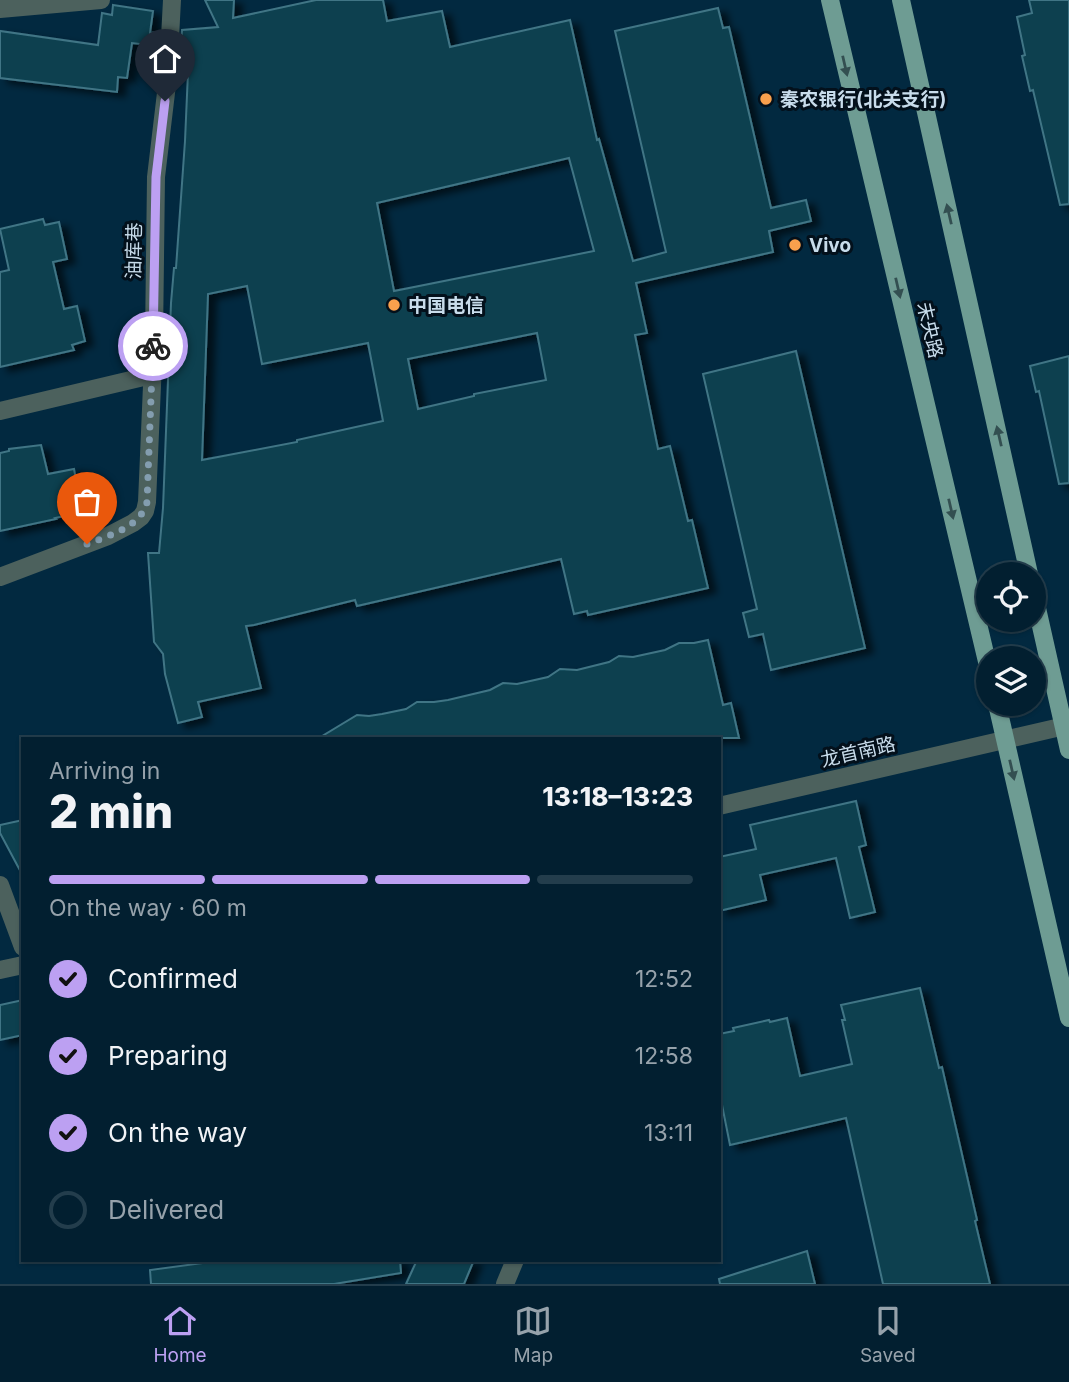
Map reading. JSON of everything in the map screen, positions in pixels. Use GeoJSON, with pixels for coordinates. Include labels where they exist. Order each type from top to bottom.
{"type":"FeatureCollection","features":[{"type":"Feature","properties":{"kind":"main road","name":"未央路"},"geometry":{"type":"LineString","coordinates":[[830,0],[983,646]]}},
{"type":"Feature","properties":{"kind":"main road"},"geometry":{"type":"LineString","coordinates":[[901,0],[1027,562]]}},
{"type":"Feature","properties":{"kind":"main road"},"geometry":{"type":"LineString","coordinates":[[1043,632],[1066,725],[1069,750]]}},
{"type":"Feature","properties":{"kind":"main road"},"geometry":{"type":"LineString","coordinates":[[1000,716],[1069,1018]]}},
{"type":"Feature","properties":{"kind":"street"},"geometry":{"type":"LineString","coordinates":[[0,9],[102,0]]}},
{"type":"Feature","properties":{"kind":"street","name":"油库巷"},"geometry":{"type":"LineString","coordinates":[[0,577],[108,536],[133,523],[145,511],[152,375],[156,177],[168,76],[172,0]]}},
{"type":"Feature","properties":{"kind":"street"},"geometry":{"type":"LineString","coordinates":[[0,411],[152,375]]}},
{"type":"Feature","properties":{"kind":"street","name":"龙首南路"},"geometry":{"type":"LineString","coordinates":[[721,806],[1066,725]]}},
{"type":"Feature","properties":{"kind":"street"},"geometry":{"type":"LineString","coordinates":[[0,885],[21,942]]}},
{"type":"Feature","properties":{"kind":"street"},"geometry":{"type":"LineString","coordinates":[[0,971],[21,966]]}},
{"type":"Feature","properties":{"kind":"street"},"geometry":{"type":"LineString","coordinates":[[505,1284],[514,1262]]}},
{"type":"Feature","properties":{"kind":"building"},"geometry":{"type":"Polygon","coordinates":[[[205,0],[234,0],[233,18],[316,0],[383,0],[387,21],[442,11],[450,47],[570,20],[597,140],[599,139],[633,261],[666,252],[615,31],[718,8],[723,28],[729,27],[771,208],[806,200],[811,221],[769,231],[773,252],[636,283],[647,333],[635,335],[658,449],[670,446],[688,521],[692,520],[708,588],[588,615],[587,611],[574,614],[561,559],[357,606],[355,600],[246,626],[261,688],[198,702],[202,717],[178,723],[165,674],[163,654],[154,642],[148,553],[159,553],[163,508],[171,303],[185,141],[189,49],[181,48],[182,30],[218,27],[205,0]],[[569,158],[377,203],[394,291],[594,251],[569,158]],[[247,286],[208,294],[202,460],[297,442],[383,421],[368,343],[262,364],[247,286]],[[537,333],[408,359],[418,409],[474,394],[546,380],[537,333]]]}},
{"type":"Feature","properties":{"kind":"building"},"geometry":{"type":"Polygon","coordinates":[[[1029,0],[1069,0],[1069,204],[1060,205],[1033,90],[1030,91],[1022,56],[1025,55],[1017,17],[1032,13],[1029,0]]]}},
{"type":"Feature","properties":{"kind":"building"},"geometry":{"type":"Polygon","coordinates":[[[113,5],[153,11],[150,33],[159,32],[158,46],[132,43],[127,78],[118,77],[117,92],[0,78],[0,31],[98,45],[102,13],[112,15],[113,5]]]}},
{"type":"Feature","properties":{"kind":"building"},"geometry":{"type":"Polygon","coordinates":[[[43,219],[45,225],[59,222],[67,259],[53,262],[64,309],[77,306],[85,341],[72,345],[74,350],[0,367],[0,272],[9,270],[0,229],[43,219]]]}},
{"type":"Feature","properties":{"kind":"building"},"geometry":{"type":"Polygon","coordinates":[[[796,351],[865,648],[771,670],[763,634],[749,637],[743,613],[757,609],[703,374],[796,351]]]}},
{"type":"Feature","properties":{"kind":"building"},"geometry":{"type":"Polygon","coordinates":[[[1069,356],[1069,483],[1059,484],[1039,391],[1036,392],[1030,366],[1069,356]]]}},
{"type":"Feature","properties":{"kind":"building"},"geometry":{"type":"Polygon","coordinates":[[[41,445],[48,474],[74,469],[82,512],[0,531],[0,453],[9,449],[41,445]]]}},
{"type":"Feature","properties":{"kind":"building"},"geometry":{"type":"Polygon","coordinates":[[[708,640],[723,705],[731,703],[739,738],[321,737],[357,715],[369,716],[406,709],[417,702],[448,700],[490,690],[503,683],[517,684],[548,677],[560,669],[577,670],[609,662],[619,656],[633,657],[665,650],[679,643],[708,640]]]}},
{"type":"Feature","properties":{"kind":"building"},"geometry":{"type":"Polygon","coordinates":[[[856,801],[866,845],[859,847],[875,912],[850,918],[836,858],[760,875],[766,900],[721,911],[721,857],[756,849],[750,825],[856,801]]]}},
{"type":"Feature","properties":{"kind":"building"},"geometry":{"type":"Polygon","coordinates":[[[21,820],[21,872],[0,833],[0,825],[21,820]]]}},
{"type":"Feature","properties":{"kind":"building"},"geometry":{"type":"Polygon","coordinates":[[[920,988],[939,1068],[942,1067],[990,1284],[883,1284],[846,1118],[730,1145],[721,1100],[721,1034],[734,1031],[733,1028],[787,1018],[800,1076],[852,1064],[841,1005],[920,988]]]}},
{"type":"Feature","properties":{"kind":"building"},"geometry":{"type":"Polygon","coordinates":[[[21,1000],[21,1035],[0,1040],[0,1005],[21,1000]]]}},
{"type":"Feature","properties":{"kind":"building"},"geometry":{"type":"Polygon","coordinates":[[[807,1251],[815,1284],[720,1284],[719,1279],[807,1251]]]}},
{"type":"Feature","properties":{"kind":"building"},"geometry":{"type":"Polygon","coordinates":[[[210,1262],[400,1262],[401,1273],[334,1284],[151,1284],[150,1270],[210,1262]]]}},
{"type":"Feature","properties":{"kind":"building"},"geometry":{"type":"Polygon","coordinates":[[[416,1262],[473,1262],[464,1284],[406,1284],[416,1262]]]}},
{"type":"Feature","properties":{"kind":"way so far"},"geometry":{"type":"LineString","coordinates":[[87,544],[133,523],[145,511],[153,346]]}},
{"type":"Feature","properties":{"kind":"place","name":"秦农银行(北关支行)"},"geometry":{"type":"Point","coordinates":[766,99]}},
{"type":"Feature","properties":{"kind":"place","name":"Vivo"},"geometry":{"type":"Point","coordinates":[795,245]}},
{"type":"Feature","properties":{"kind":"place","name":"中国电信"},"geometry":{"type":"Point","coordinates":[394,305]}},
{"type":"Feature","properties":{"kind":"route"},"geometry":{"type":"LineString","coordinates":[[153,346],[156,177],[165,101]]}}]}
